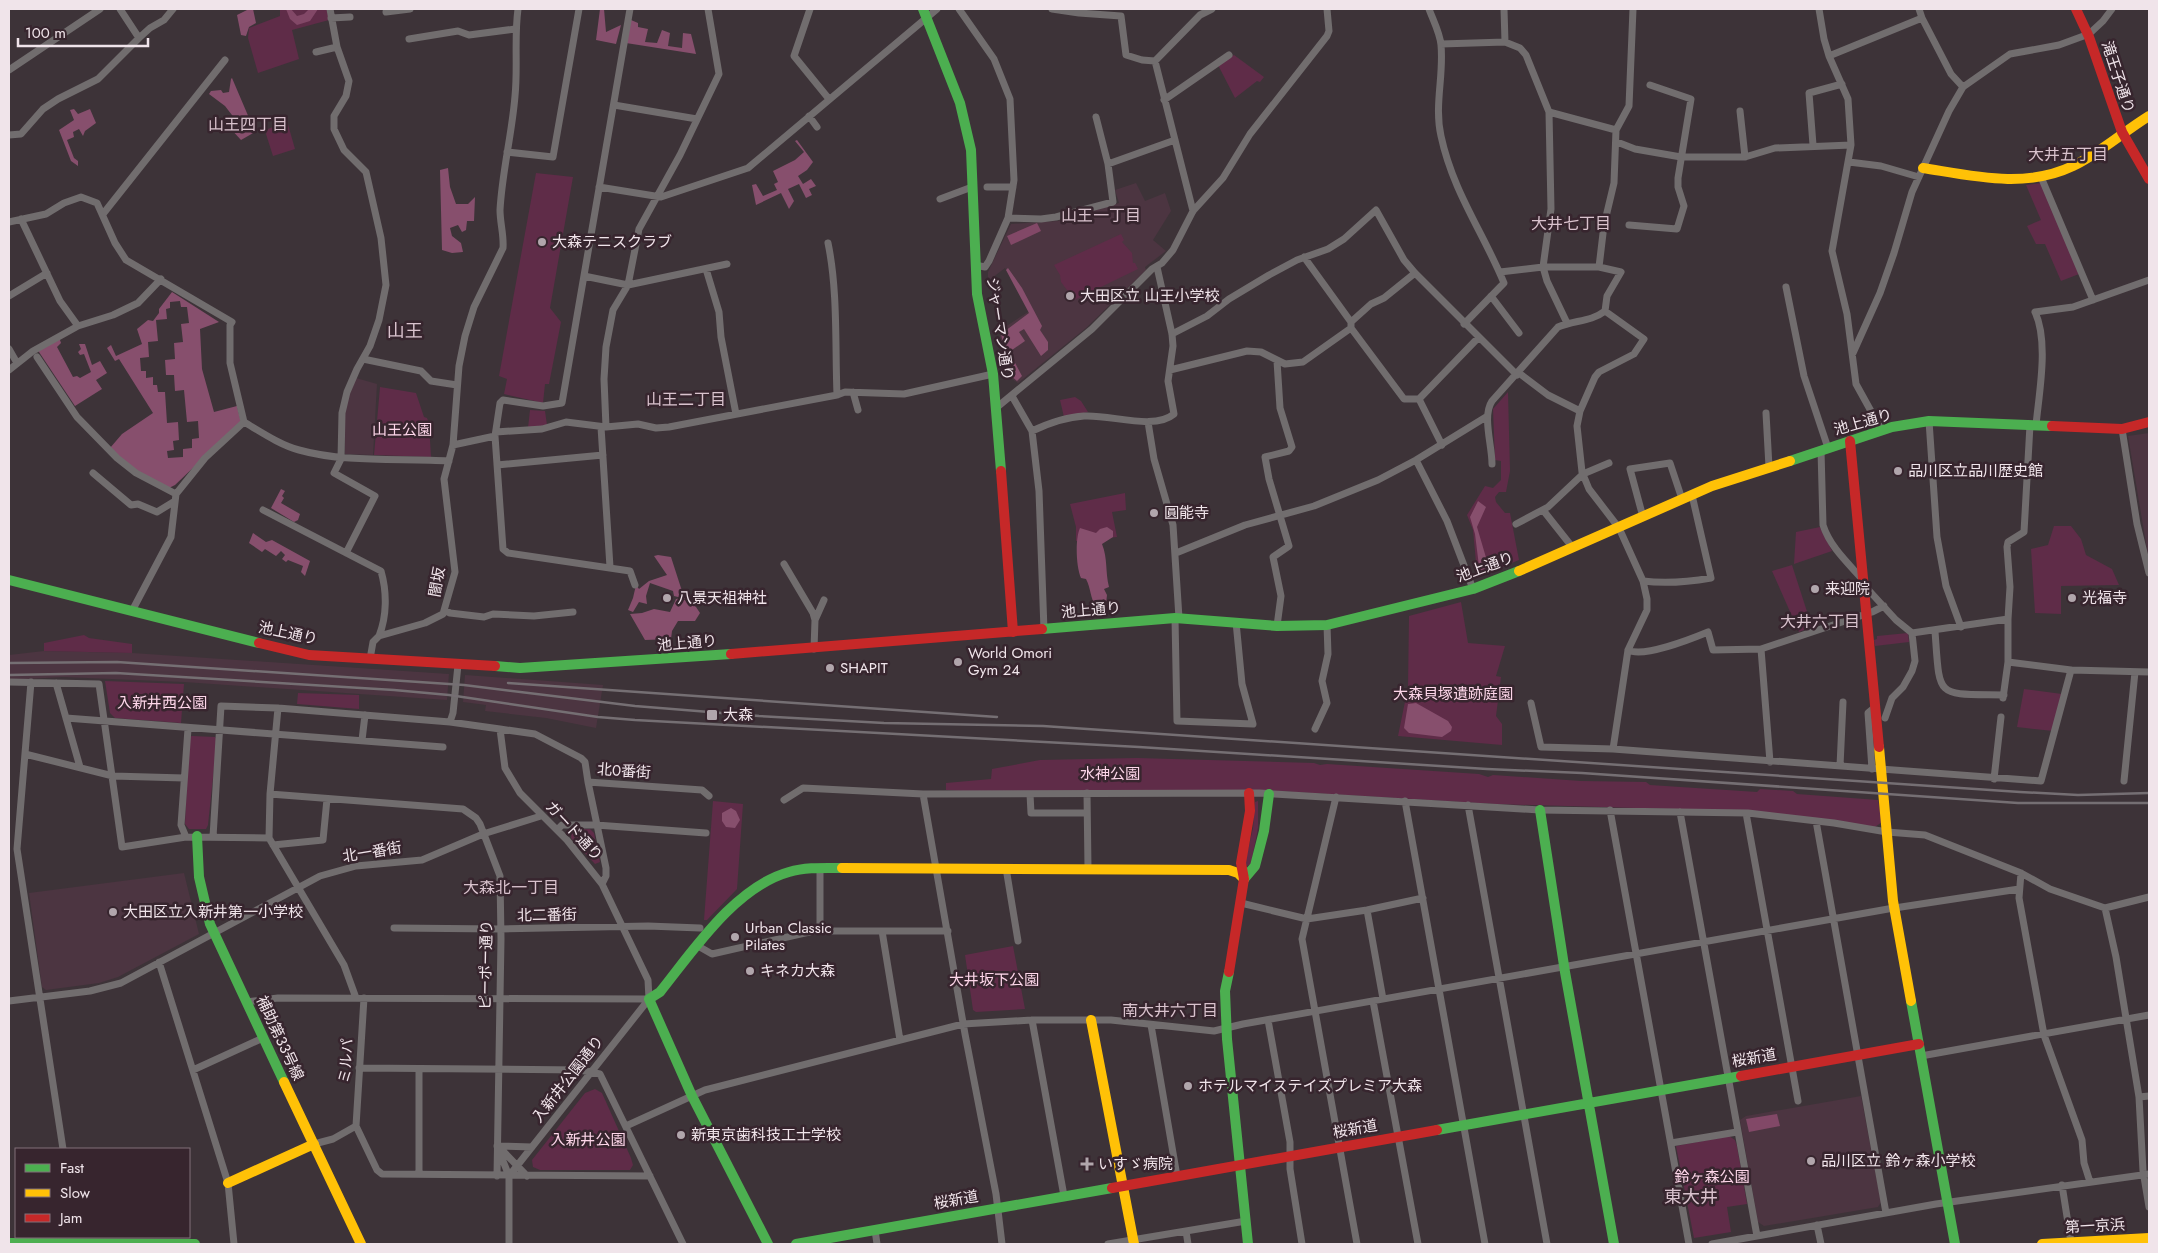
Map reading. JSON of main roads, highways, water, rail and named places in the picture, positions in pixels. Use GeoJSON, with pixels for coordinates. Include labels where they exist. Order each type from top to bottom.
{"type":"FeatureCollection","features":[{"type":"Feature","properties":{"kind":"main road","name":"滝王子通り"},"geometry":{"type":"LineString","coordinates":[[2076,9],[2088,34],[2122,134],[2149,179]]}},
{"type":"Feature","properties":{"kind":"main road","name":"ジャーマン通り"},"geometry":{"type":"LineString","coordinates":[[925,13],[964,114],[970,150],[977,294],[993,374],[1013,632]]}},
{"type":"Feature","properties":{"kind":"main road"},"geometry":{"type":"LineString","coordinates":[[1921,172],[1999,180],[2041,177],[2071,166],[2149,116]]}},
{"type":"Feature","properties":{"kind":"main road","name":"池上通り"},"geometry":{"type":"LineString","coordinates":[[9,580],[303,654],[522,668],[814,649],[1177,618],[1276,626],[1327,625],[1473,589],[1573,548],[1712,486],[1882,431],[1929,421],[2122,428],[2149,422]]}},
{"type":"Feature","properties":{"kind":"main road"},"geometry":{"type":"LineString","coordinates":[[1850,441],[1874,708],[1895,908],[1955,1244]]}},
{"type":"Feature","properties":{"kind":"main road"},"geometry":{"type":"LineString","coordinates":[[1248,1244],[1226,1028],[1225,991],[1244,879],[1241,863],[1250,811],[1249,794]]}},
{"type":"Feature","properties":{"kind":"main road"},"geometry":{"type":"LineString","coordinates":[[1244,879],[1256,866],[1264,831],[1269,794]]}},
{"type":"Feature","properties":{"kind":"main road"},"geometry":{"type":"LineString","coordinates":[[1540,810],[1564,966],[1614,1244]]}},
{"type":"Feature","properties":{"kind":"main road","name":"補助第33号線"},"geometry":{"type":"LineString","coordinates":[[197,836],[197,862],[201,892],[214,933],[361,1244]]}},
{"type":"Feature","properties":{"kind":"main road"},"geometry":{"type":"LineString","coordinates":[[768,1244],[692,1096],[648,999],[660,992],[732,907],[755,888],[791,870],[811,868],[1229,870],[1238,873],[1244,879]]}},
{"type":"Feature","properties":{"kind":"main road"},"geometry":{"type":"LineString","coordinates":[[1091,1020],[1134,1242]]}},
{"type":"Feature","properties":{"kind":"main road","name":"桜新道"},"geometry":{"type":"LineString","coordinates":[[796,1244],[1919,1044]]}},
{"type":"Feature","properties":{"kind":"main road"},"geometry":{"type":"LineString","coordinates":[[228,1183],[314,1144]]}},
{"type":"Feature","properties":{"kind":"main road","name":"第一京浜"},"geometry":{"type":"LineString","coordinates":[[2042,1244],[2149,1238]]}},
{"type":"Feature","properties":{"kind":"main road"},"geometry":{"type":"LineString","coordinates":[[9,1243],[77,1241],[195,1244]]}},
{"type":"Feature","properties":{"kind":"railway"},"geometry":{"type":"LineString","coordinates":[[9,663],[117,662],[464,685],[635,706],[759,716],[884,723],[1043,726],[2020,792],[2078,795],[2149,793]]}},
{"type":"Feature","properties":{"kind":"railway"},"geometry":{"type":"LineString","coordinates":[[9,675],[116,673],[394,690],[449,695],[598,717],[635,720],[1582,773],[2018,803],[2149,803]]}},
{"type":"Feature","properties":{"kind":"railway"},"geometry":{"type":"LineString","coordinates":[[508,683],[997,717]]}},
{"type":"Feature","properties":{"kind":"place","name":"大森テニスクラブ"},"geometry":{"type":"Point","coordinates":[542,242]}},
{"type":"Feature","properties":{"kind":"place","name":"大田区立 山王小学校"},"geometry":{"type":"Point","coordinates":[1070,296]}},
{"type":"Feature","properties":{"kind":"place","name":"品川区立品川歴史館"},"geometry":{"type":"Point","coordinates":[1898,471]}},
{"type":"Feature","properties":{"kind":"place","name":"圓能寺"},"geometry":{"type":"Point","coordinates":[1154,513]}},
{"type":"Feature","properties":{"kind":"place","name":"来迎院"},"geometry":{"type":"Point","coordinates":[1815,589]}},
{"type":"Feature","properties":{"kind":"place","name":"八景天祖神社"},"geometry":{"type":"Point","coordinates":[667,598]}},
{"type":"Feature","properties":{"kind":"place","name":"光福寺"},"geometry":{"type":"Point","coordinates":[2072,598]}},
{"type":"Feature","properties":{"kind":"place","name":"World Omori Gym 24"},"geometry":{"type":"Point","coordinates":[958,662]}},
{"type":"Feature","properties":{"kind":"place","name":"SHAPIT"},"geometry":{"type":"Point","coordinates":[830,668]}},
{"type":"Feature","properties":{"kind":"place","name":"大森"},"geometry":{"type":"Point","coordinates":[712,715]}},
{"type":"Feature","properties":{"kind":"place","name":"大田区立入新井第一小学校"},"geometry":{"type":"Point","coordinates":[113,912]}},
{"type":"Feature","properties":{"kind":"place","name":"Urban Classic Pilates"},"geometry":{"type":"Point","coordinates":[735,937]}},
{"type":"Feature","properties":{"kind":"place","name":"キネカ大森"},"geometry":{"type":"Point","coordinates":[750,971]}},
{"type":"Feature","properties":{"kind":"place","name":"ホテルマイステイズプレミア大森"},"geometry":{"type":"Point","coordinates":[1188,1086]}},
{"type":"Feature","properties":{"kind":"place","name":"新東京歯科技工士学校"},"geometry":{"type":"Point","coordinates":[681,1135]}},
{"type":"Feature","properties":{"kind":"place","name":"品川区立 鈴ヶ森小学校"},"geometry":{"type":"Point","coordinates":[1811,1161]}},
{"type":"Feature","properties":{"kind":"place","name":"いすゞ病院"},"geometry":{"type":"Point","coordinates":[1087,1164]}},
{"type":"Feature","properties":{"kind":"district","name":"山王四丁目"},"geometry":{"type":"Point","coordinates":[248,124]}},
{"type":"Feature","properties":{"kind":"district","name":"大井五丁目"},"geometry":{"type":"Point","coordinates":[2068,154]}},
{"type":"Feature","properties":{"kind":"district","name":"山王一丁目"},"geometry":{"type":"Point","coordinates":[1101,215]}},
{"type":"Feature","properties":{"kind":"district","name":"大井七丁目"},"geometry":{"type":"Point","coordinates":[1571,223]}},
{"type":"Feature","properties":{"kind":"district","name":"山王"},"geometry":{"type":"Point","coordinates":[405,331]}},
{"type":"Feature","properties":{"kind":"district","name":"山王二丁目"},"geometry":{"type":"Point","coordinates":[686,399]}},
{"type":"Feature","properties":{"kind":"district","name":"大井六丁目"},"geometry":{"type":"Point","coordinates":[1820,621]}},
{"type":"Feature","properties":{"kind":"district","name":"大森北一丁目"},"geometry":{"type":"Point","coordinates":[511,887]}},
{"type":"Feature","properties":{"kind":"district","name":"南大井六丁目"},"geometry":{"type":"Point","coordinates":[1170,1010]}},
{"type":"Feature","properties":{"kind":"district","name":"東大井"},"geometry":{"type":"Point","coordinates":[1691,1197]}},
{"type":"Feature","properties":{"kind":"park label","name":"山王公園"},"geometry":{"type":"Point","coordinates":[402,430]}},
{"type":"Feature","properties":{"kind":"park label","name":"大森貝塚遺跡庭園"},"geometry":{"type":"Point","coordinates":[1453,694]}},
{"type":"Feature","properties":{"kind":"park label","name":"入新井西公園"},"geometry":{"type":"Point","coordinates":[162,703]}},
{"type":"Feature","properties":{"kind":"park label","name":"水神公園"},"geometry":{"type":"Point","coordinates":[1110,774]}},
{"type":"Feature","properties":{"kind":"park label","name":"大井坂下公園"},"geometry":{"type":"Point","coordinates":[994,980]}},
{"type":"Feature","properties":{"kind":"park label","name":"入新井公園"},"geometry":{"type":"Point","coordinates":[588,1140]}},
{"type":"Feature","properties":{"kind":"park label","name":"鈴ヶ森公園"},"geometry":{"type":"Point","coordinates":[1712,1177]}}]}
